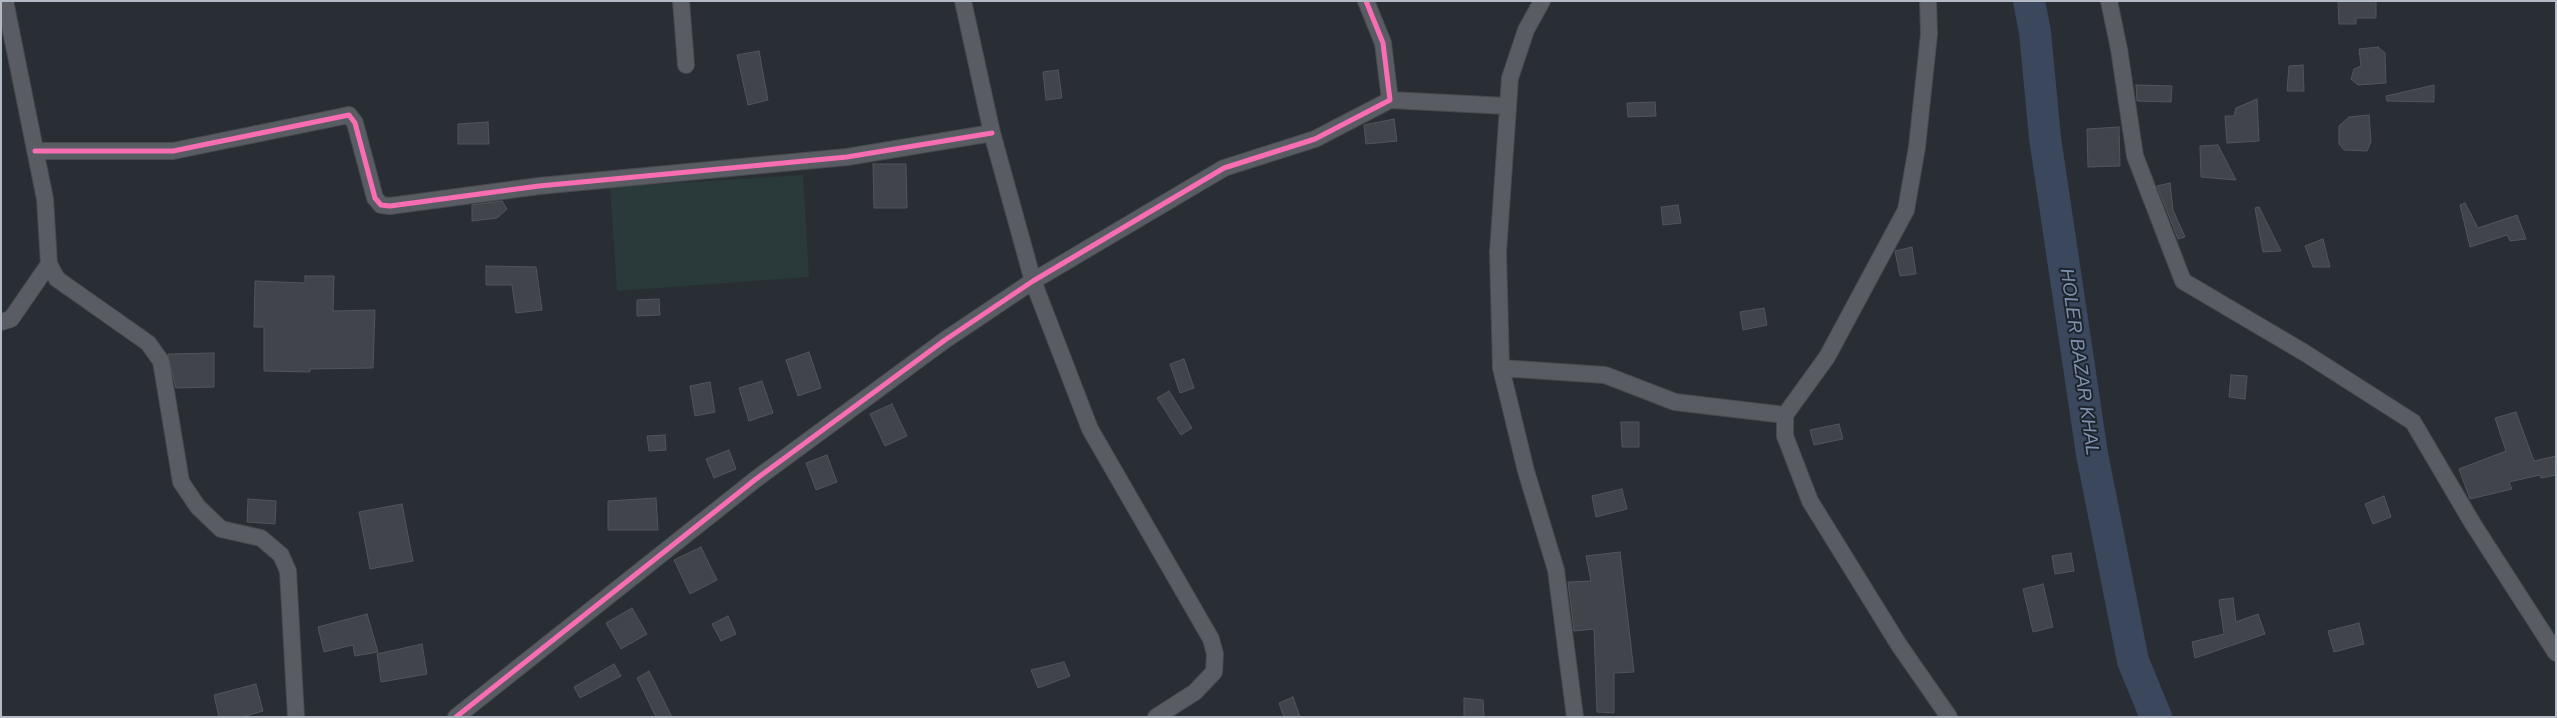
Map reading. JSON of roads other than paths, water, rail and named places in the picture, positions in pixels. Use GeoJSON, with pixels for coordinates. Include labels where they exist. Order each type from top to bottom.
{"type":"FeatureCollection","features":[{"type":"Feature","properties":{"kind":"street"},"geometry":{"type":"LineString","coordinates":[[5,1],[44,199],[49,264],[57,279],[148,343],[161,361],[181,482],[198,507],[221,529],[261,538],[282,556],[288,571],[296,717]]}},
{"type":"Feature","properties":{"kind":"street"},"geometry":{"type":"LineString","coordinates":[[681,1],[686,65]]}},
{"type":"Feature","properties":{"kind":"street"},"geometry":{"type":"LineString","coordinates":[[963,1],[992,133],[1032,281],[1090,429],[1211,639],[1214,654],[1214,672],[1195,692],[1156,717]]}},
{"type":"Feature","properties":{"kind":"street"},"geometry":{"type":"LineString","coordinates":[[1366,1],[1382,43],[1390,100]]}},
{"type":"Feature","properties":{"kind":"street"},"geometry":{"type":"LineString","coordinates":[[1542,1],[1526,30],[1510,78],[1498,252],[1501,368],[1526,471],[1556,570],[1575,717]]}},
{"type":"Feature","properties":{"kind":"street"},"geometry":{"type":"LineString","coordinates":[[1928,1],[1929,34],[1917,147],[1906,210],[1827,358],[1785,415],[1784,436],[1810,500],[1899,645],[1949,717]]}},
{"type":"Feature","properties":{"kind":"street"},"geometry":{"type":"LineString","coordinates":[[2109,1],[2119,49],[2135,156],[2183,281],[2305,352],[2413,422],[2473,524],[2556,653]]}},
{"type":"Feature","properties":{"kind":"street"},"geometry":{"type":"LineString","coordinates":[[456,717],[756,478],[945,340],[1032,281],[1224,168],[1315,138],[1390,100],[1508,106]]}},
{"type":"Feature","properties":{"kind":"street"},"geometry":{"type":"LineString","coordinates":[[35,151],[173,151],[349,115],[355,123],[375,198],[381,205],[390,206],[539,186],[847,158],[992,133]]}},
{"type":"Feature","properties":{"kind":"street"},"geometry":{"type":"LineString","coordinates":[[1,322],[11,319],[49,264]]}},
{"type":"Feature","properties":{"kind":"street"},"geometry":{"type":"LineString","coordinates":[[1501,368],[1604,375],[1675,402],[1785,415]]}},
{"type":"Feature","properties":{"kind":"waterway","name":"HOLER BAZAR KHAL"},"geometry":{"type":"LineString","coordinates":[[2029,1],[2035,32],[2045,138],[2092,454],[2133,661],[2156,717]]}}]}
